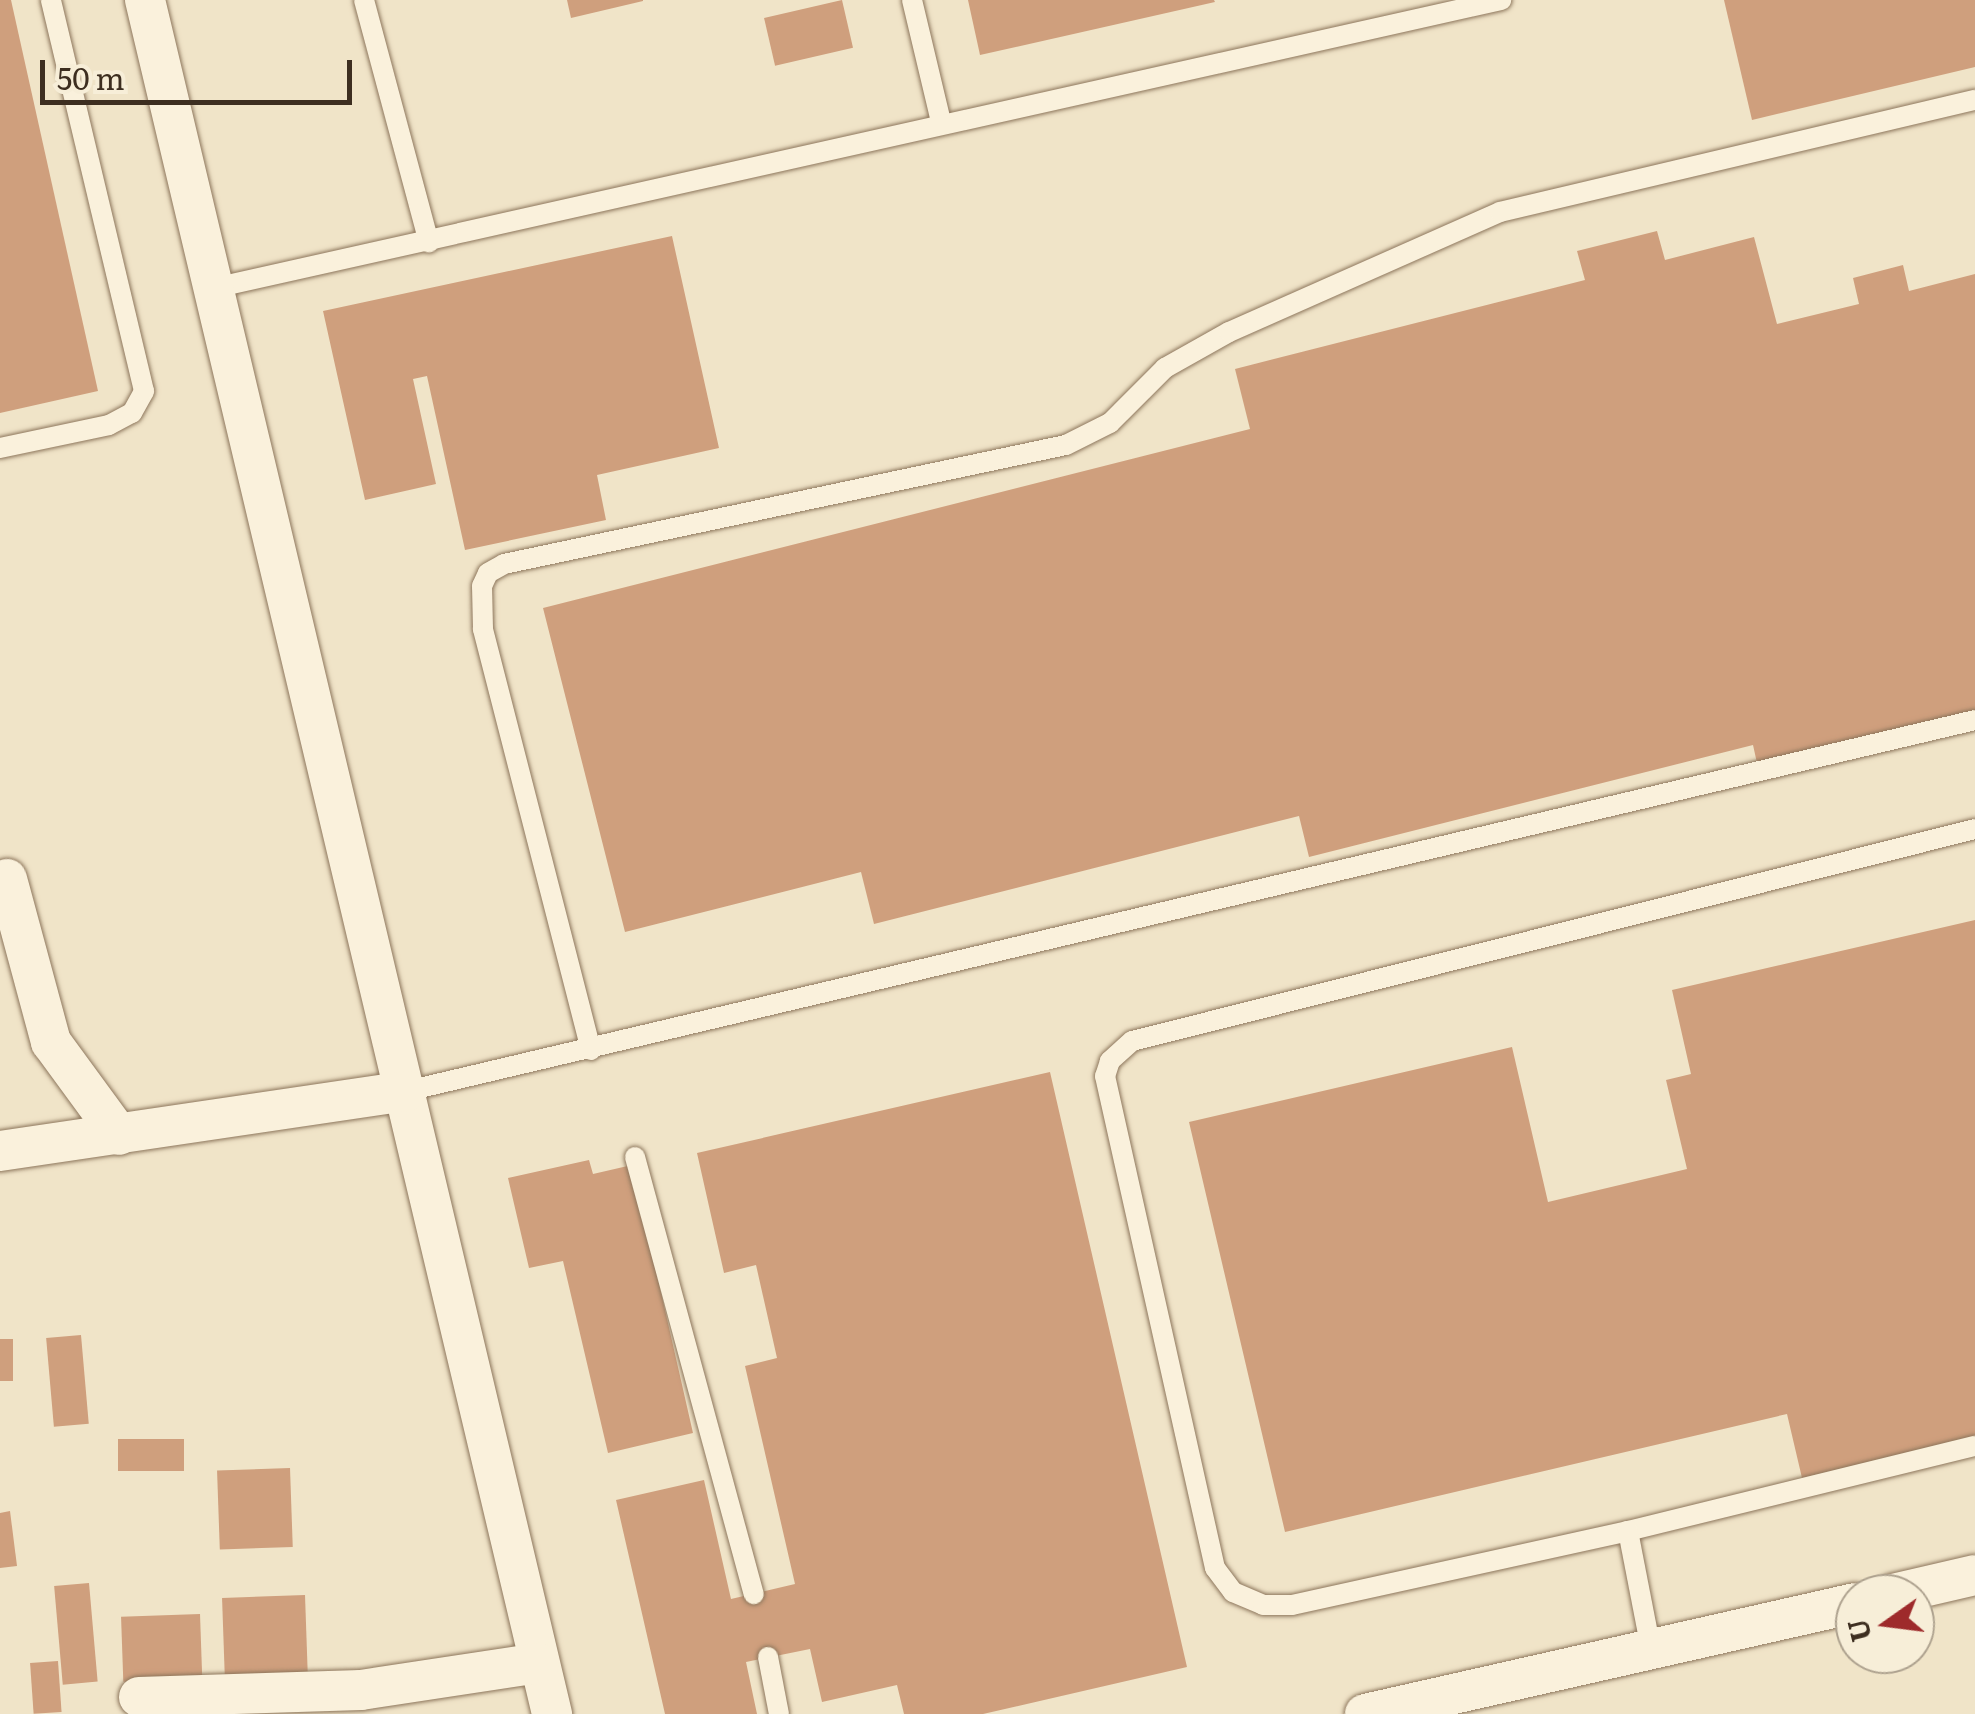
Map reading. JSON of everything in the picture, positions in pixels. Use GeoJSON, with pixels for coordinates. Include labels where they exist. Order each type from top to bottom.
{"type":"FeatureCollection","features":[{"type":"Feature","properties":{"kind":"street"},"geometry":{"type":"LineString","coordinates":[[145,0],[552,1714]]}},
{"type":"Feature","properties":{"kind":"street"},"geometry":{"type":"LineString","coordinates":[[7,878],[51,1042],[120,1135]]}},
{"type":"Feature","properties":{"kind":"street"},"geometry":{"type":"LineString","coordinates":[[0,1151],[406,1092]]}},
{"type":"Feature","properties":{"kind":"street"},"geometry":{"type":"LineString","coordinates":[[1935,1584],[1975,1575]]}},
{"type":"Feature","properties":{"kind":"street"},"geometry":{"type":"LineString","coordinates":[[1366,1714],[1429,1707],[1651,1649],[1835,1607]]}},
{"type":"Feature","properties":{"kind":"street"},"geometry":{"type":"LineString","coordinates":[[139,1697],[360,1690],[539,1663]]}},
{"type":"Feature","properties":{"kind":"lane"},"geometry":{"type":"LineString","coordinates":[[0,448],[109,425],[132,413],[144,390],[50,0]]}},
{"type":"Feature","properties":{"kind":"lane"},"geometry":{"type":"LineString","coordinates":[[364,0],[429,242]]}},
{"type":"Feature","properties":{"kind":"lane"},"geometry":{"type":"LineString","coordinates":[[912,0],[941,122]]}},
{"type":"Feature","properties":{"kind":"lane"},"geometry":{"type":"LineString","coordinates":[[214,288],[429,242],[941,122],[1501,0]]}},
{"type":"Feature","properties":{"kind":"lane"},"geometry":{"type":"LineString","coordinates":[[591,1050],[483,628],[482,586],[488,573],[504,564],[1066,445],[1110,423],[1164,368],[1229,332],[1500,212],[1975,100]]}},
{"type":"Feature","properties":{"kind":"lane"},"geometry":{"type":"LineString","coordinates":[[406,1092],[1975,720]]}},
{"type":"Feature","properties":{"kind":"lane"},"geometry":{"type":"LineString","coordinates":[[1975,828],[1132,1041],[1110,1061],[1107,1098],[1215,1568],[1234,1592],[1263,1604],[1292,1605],[1628,1531],[1975,1446]]}},
{"type":"Feature","properties":{"kind":"lane"},"geometry":{"type":"LineString","coordinates":[[635,1157],[754,1594]]}},
{"type":"Feature","properties":{"kind":"lane"},"geometry":{"type":"LineString","coordinates":[[1628,1531],[1651,1649]]}},
{"type":"Feature","properties":{"kind":"lane"},"geometry":{"type":"LineString","coordinates":[[768,1658],[780,1714]]}},
{"type":"Feature","properties":{"kind":"building"},"geometry":{"type":"Polygon","coordinates":[[[0,0],[11,0],[98,391],[0,413],[0,0]]]}},
{"type":"Feature","properties":{"kind":"building"},"geometry":{"type":"Polygon","coordinates":[[[567,0],[643,0],[643,1],[571,18],[567,0]]]}},
{"type":"Feature","properties":{"kind":"building"},"geometry":{"type":"Polygon","coordinates":[[[842,0],[853,48],[775,66],[764,18],[842,0]]]}},
{"type":"Feature","properties":{"kind":"building"},"geometry":{"type":"Polygon","coordinates":[[[968,0],[1214,0],[1215,2],[980,55],[968,0]]]}},
{"type":"Feature","properties":{"kind":"building"},"geometry":{"type":"Polygon","coordinates":[[[1724,0],[1975,0],[1975,67],[1752,120],[1724,0]]]}},
{"type":"Feature","properties":{"kind":"building"},"geometry":{"type":"Polygon","coordinates":[[[1657,231],[1665,260],[1754,237],[1777,324],[1859,304],[1853,278],[1903,265],[1909,291],[1975,274],[1975,717],[1759,772],[1753,745],[1309,857],[1299,816],[874,924],[861,872],[625,932],[543,608],[1250,429],[1235,369],[1585,280],[1577,251],[1657,231]]]}},
{"type":"Feature","properties":{"kind":"building"},"geometry":{"type":"Polygon","coordinates":[[[672,236],[719,448],[597,475],[606,520],[465,550],[427,376],[413,379],[436,484],[365,500],[323,311],[672,236]]]}},
{"type":"Feature","properties":{"kind":"building"},"geometry":{"type":"Polygon","coordinates":[[[1975,920],[1975,1437],[1802,1478],[1787,1414],[1285,1532],[1189,1122],[1512,1047],[1548,1202],[1687,1169],[1666,1080],[1691,1074],[1672,990],[1975,920]]]}},
{"type":"Feature","properties":{"kind":"building"},"geometry":{"type":"Polygon","coordinates":[[[1050,1072],[1187,1667],[983,1714],[904,1714],[897,1685],[822,1702],[810,1649],[746,1662],[757,1714],[665,1714],[616,1500],[704,1480],[731,1599],[795,1584],[745,1366],[777,1358],[756,1265],[724,1273],[697,1153],[1050,1072]]]}},
{"type":"Feature","properties":{"kind":"building"},"geometry":{"type":"Polygon","coordinates":[[[589,1160],[593,1174],[632,1165],[693,1433],[608,1453],[563,1261],[529,1268],[508,1178],[589,1160]]]}},
{"type":"Feature","properties":{"kind":"building"},"geometry":{"type":"Polygon","coordinates":[[[81,1335],[89,1424],[54,1427],[46,1338],[81,1335]]]}},
{"type":"Feature","properties":{"kind":"building"},"geometry":{"type":"Polygon","coordinates":[[[0,1339],[13,1339],[13,1381],[0,1381],[0,1339]]]}},
{"type":"Feature","properties":{"kind":"building"},"geometry":{"type":"Polygon","coordinates":[[[118,1439],[184,1439],[184,1471],[118,1471],[118,1439]]]}},
{"type":"Feature","properties":{"kind":"building"},"geometry":{"type":"Polygon","coordinates":[[[290,1468],[293,1547],[220,1549],[217,1471],[290,1468]]]}},
{"type":"Feature","properties":{"kind":"building"},"geometry":{"type":"Polygon","coordinates":[[[10,1511],[17,1566],[0,1568],[0,1513],[10,1511]]]}},
{"type":"Feature","properties":{"kind":"building"},"geometry":{"type":"Polygon","coordinates":[[[89,1583],[98,1682],[63,1685],[54,1586],[89,1583]]]}},
{"type":"Feature","properties":{"kind":"building"},"geometry":{"type":"Polygon","coordinates":[[[305,1595],[308,1674],[225,1677],[222,1598],[305,1595]]]}},
{"type":"Feature","properties":{"kind":"building"},"geometry":{"type":"Polygon","coordinates":[[[200,1614],[202,1679],[123,1682],[121,1617],[200,1614]]]}},
{"type":"Feature","properties":{"kind":"building"},"geometry":{"type":"Polygon","coordinates":[[[58,1661],[62,1712],[34,1714],[30,1663],[58,1661]]]}}]}
